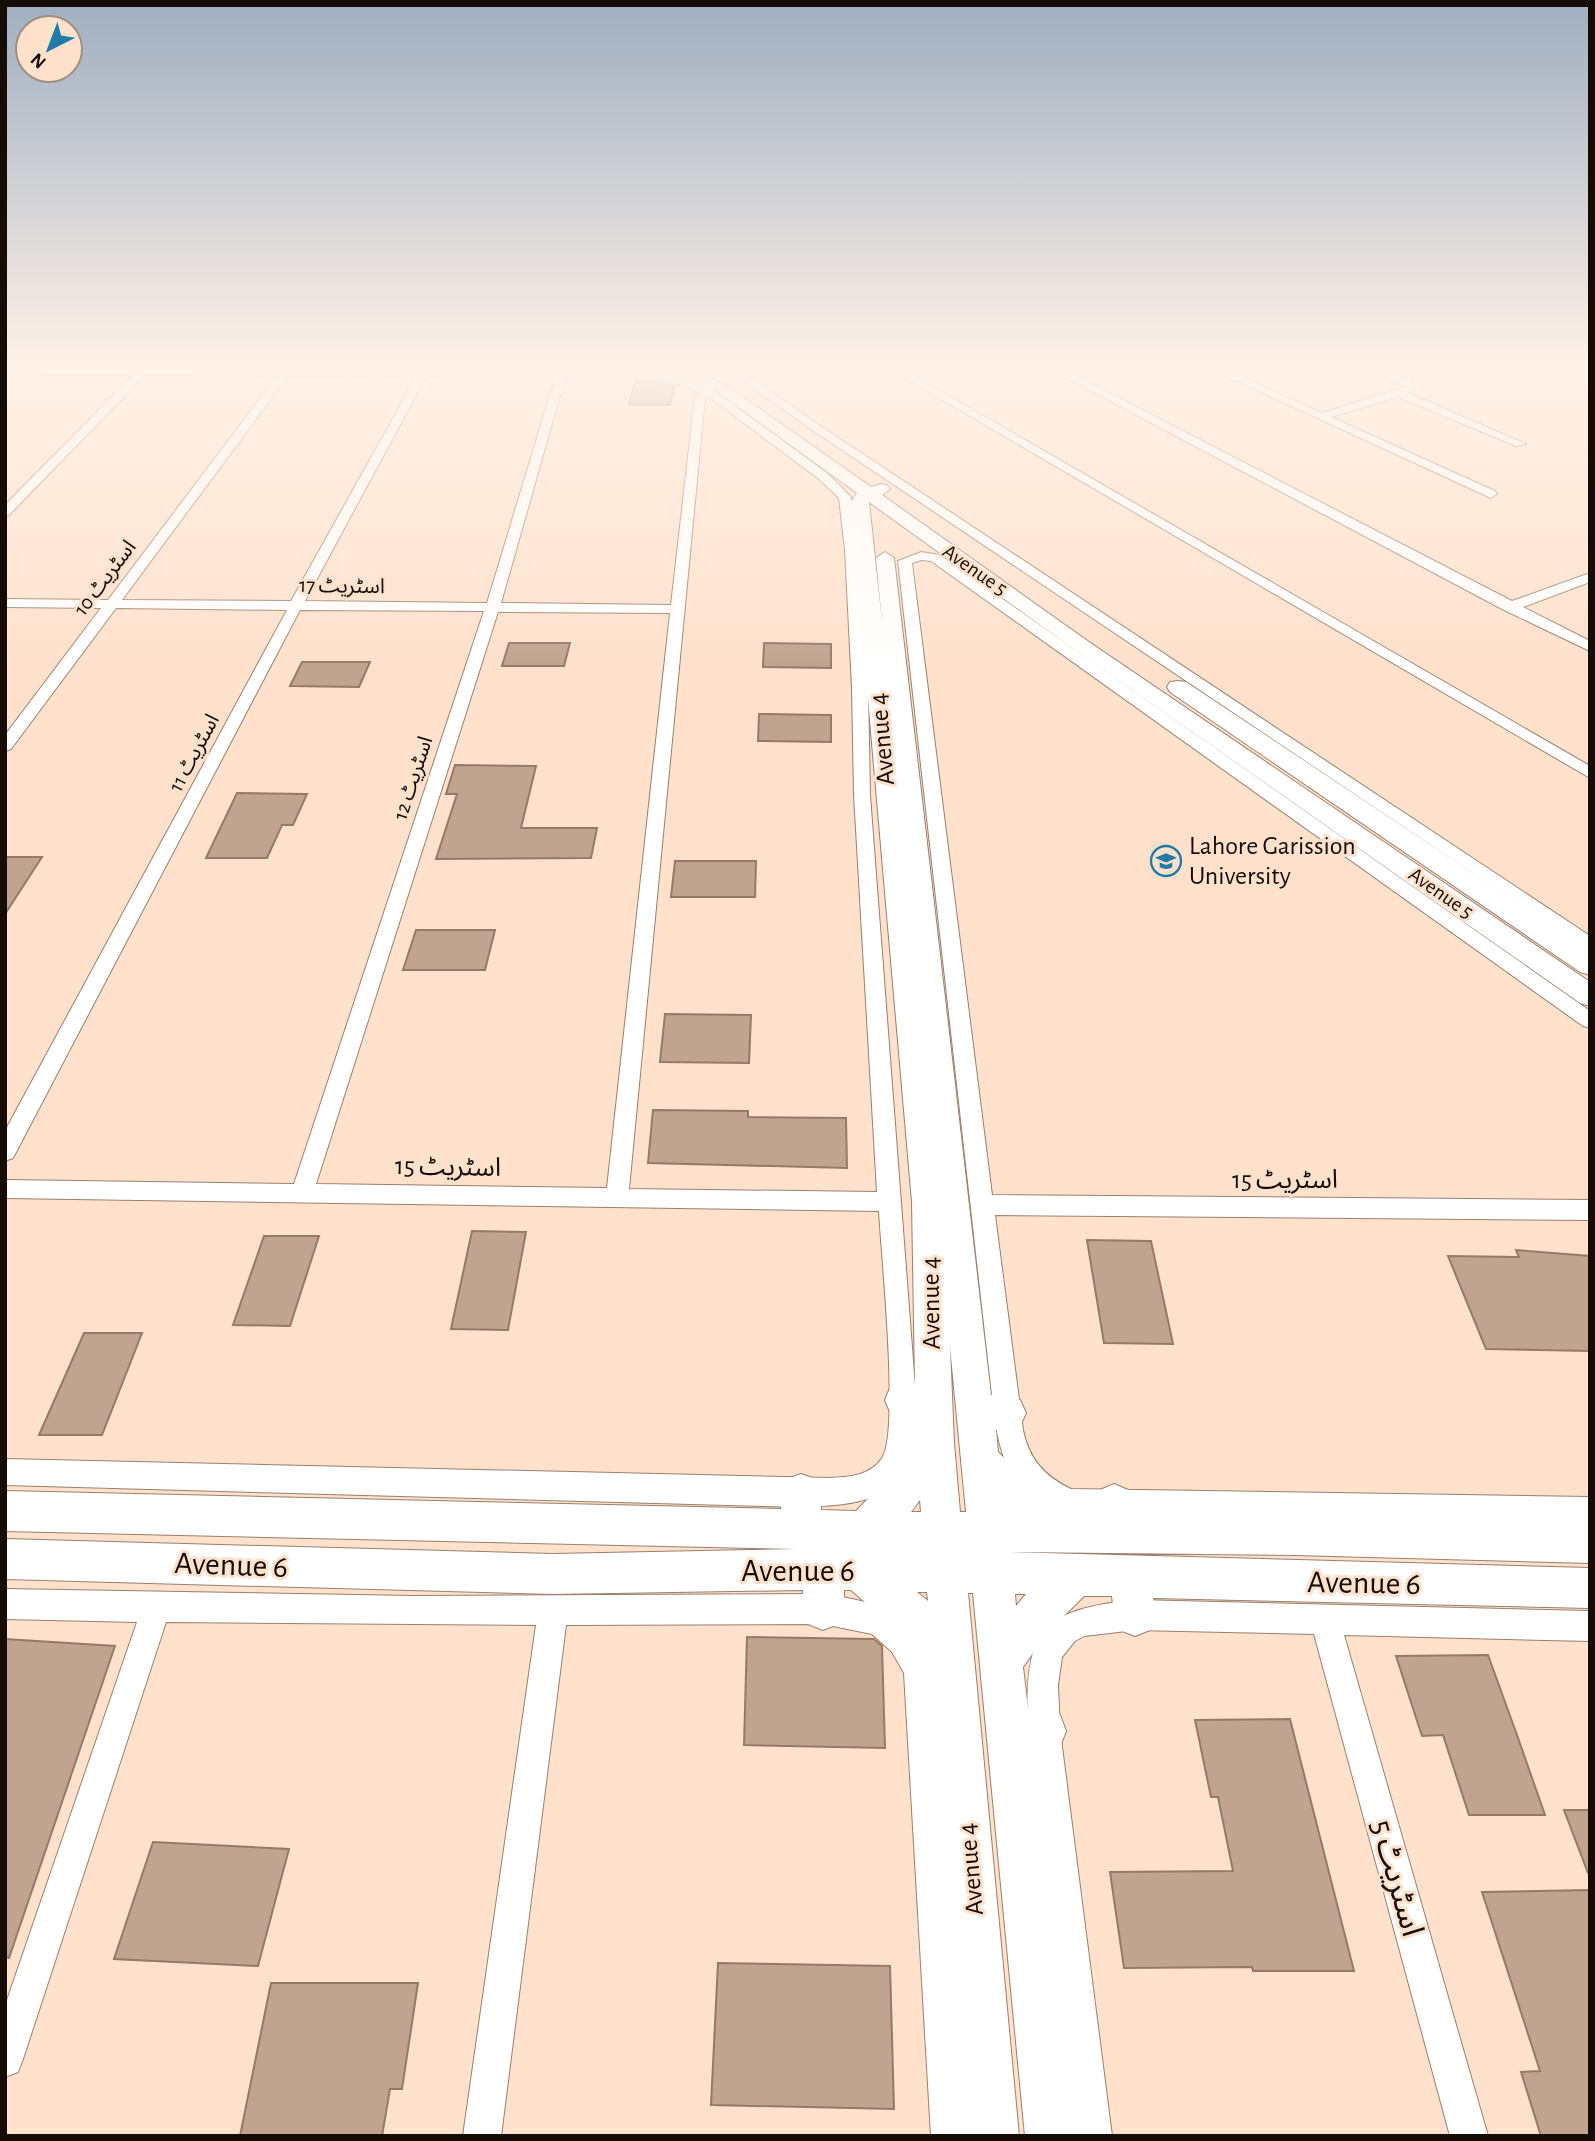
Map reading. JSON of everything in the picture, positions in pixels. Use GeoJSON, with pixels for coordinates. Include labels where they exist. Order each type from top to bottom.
{"type":"FeatureCollection","features":[{"type":"Feature","properties":{"kind":"main road","name":"Avenue 5"},"geometry":{"type":"LineString","coordinates":[[841,466],[1590,965]]}},
{"type":"Feature","properties":{"kind":"main road","name":"Avenue 5"},"geometry":{"type":"LineString","coordinates":[[885,497],[1082,646],[1590,996]]}},
{"type":"Feature","properties":{"kind":"main road","name":"Avenue 4"},"geometry":{"type":"LineString","coordinates":[[993,2136],[954,1664],[967,1553],[991,1413],[880,513],[885,497],[860,502],[929,1202],[918,1400],[935,1443],[967,1553],[1000,1666],[1025,1731],[1051,2136]]}},
{"type":"Feature","properties":{"kind":"main road"},"geometry":{"type":"LineString","coordinates":[[823,1609],[848,1557],[918,1476],[935,1443]]}},
{"type":"Feature","properties":{"kind":"main road"},"geometry":{"type":"LineString","coordinates":[[981,1461],[1001,1485],[1025,1505],[1053,1523],[1079,1532]]}},
{"type":"Feature","properties":{"kind":"main road","name":"Avenue 6"},"geometry":{"type":"LineString","coordinates":[[5,1511],[801,1511],[848,1557]]}},
{"type":"Feature","properties":{"kind":"main road","name":"Avenue 6"},"geometry":{"type":"LineString","coordinates":[[5,1559],[552,1574],[967,1553],[1079,1532],[1116,1518],[1590,1543]]}},
{"type":"Feature","properties":{"kind":"main road","name":"Avenue 6"},"geometry":{"type":"LineString","coordinates":[[967,1553],[1076,1576],[1132,1596],[1590,1588]]}},
{"type":"Feature","properties":{"kind":"main road"},"geometry":{"type":"LineString","coordinates":[[848,1557],[926,1627],[954,1664]]}},
{"type":"Feature","properties":{"kind":"main road"},"geometry":{"type":"LineString","coordinates":[[1000,1666],[1019,1632],[1043,1605],[1076,1576]]}},
{"type":"Feature","properties":{"kind":"street"},"geometry":{"type":"LineString","coordinates":[[5,512],[50,466]]}},
{"type":"Feature","properties":{"kind":"street","name":"اسٹریٹ 10"},"geometry":{"type":"LineString","coordinates":[[5,746],[216,466]]}},
{"type":"Feature","properties":{"kind":"street","name":"اسٹریٹ 11"},"geometry":{"type":"LineString","coordinates":[[5,1153],[373,466]]}},
{"type":"Feature","properties":{"kind":"street","name":"اسٹریٹ 12"},"geometry":{"type":"LineString","coordinates":[[302,1193],[492,609],[534,466]]}},
{"type":"Feature","properties":{"kind":"street"},"geometry":{"type":"LineString","coordinates":[[617,1197],[693,466]]}},
{"type":"Feature","properties":{"kind":"street"},"geometry":{"type":"LineString","coordinates":[[5,1472],[801,1511],[849,1491],[867,1487],[881,1479],[898,1455],[918,1400],[890,1202],[862,795],[852,550],[845,498],[809,466]]}},
{"type":"Feature","properties":{"kind":"street"},"geometry":{"type":"LineString","coordinates":[[874,466],[1590,945]]}},
{"type":"Feature","properties":{"kind":"street"},"geometry":{"type":"LineString","coordinates":[[1061,466],[1590,773]]}},
{"type":"Feature","properties":{"kind":"street"},"geometry":{"type":"LineString","coordinates":[[1243,466],[1508,607],[1590,647]]}},
{"type":"Feature","properties":{"kind":"street"},"geometry":{"type":"LineString","coordinates":[[1429,466],[1491,494]]}},
{"type":"Feature","properties":{"kind":"street"},"geometry":{"type":"LineString","coordinates":[[1369,531],[1369,545],[1590,661]]}},
{"type":"Feature","properties":{"kind":"street"},"geometry":{"type":"LineString","coordinates":[[1590,1021],[935,558],[914,556],[905,561],[981,1205],[991,1413],[1020,1468],[1045,1492],[1116,1518],[1590,1511]]}},
{"type":"Feature","properties":{"kind":"street"},"geometry":{"type":"LineString","coordinates":[[1508,607],[1590,577]]}},
{"type":"Feature","properties":{"kind":"street","name":"اسٹریٹ 17"},"geometry":{"type":"LineString","coordinates":[[5,603],[678,609]]}},
{"type":"Feature","properties":{"kind":"street","name":"اسٹریٹ 15"},"geometry":{"type":"LineString","coordinates":[[5,1189],[890,1202]]}},
{"type":"Feature","properties":{"kind":"street","name":"اسٹریٹ 15"},"geometry":{"type":"LineString","coordinates":[[981,1205],[1590,1210]]}},
{"type":"Feature","properties":{"kind":"street"},"geometry":{"type":"LineString","coordinates":[[1093,2136],[1025,1731],[1044,1665],[1053,1644],[1064,1632],[1132,1596],[1325,1621],[1590,1626]]}},
{"type":"Feature","properties":{"kind":"street"},"geometry":{"type":"LineString","coordinates":[[5,1604],[554,1612],[823,1609],[860,1614],[897,1632],[909,1647],[919,1672],[950,2136]]}},
{"type":"Feature","properties":{"kind":"street"},"geometry":{"type":"LineString","coordinates":[[5,2059],[156,1608]]}},
{"type":"Feature","properties":{"kind":"street"},"geometry":{"type":"LineString","coordinates":[[482,2136],[554,1612]]}},
{"type":"Feature","properties":{"kind":"street","name":"اسٹریٹ 5"},"geometry":{"type":"LineString","coordinates":[[1325,1621],[1469,2136]]}},
{"type":"Feature","properties":{"kind":"building"},"geometry":{"type":"Polygon","coordinates":[[[509,643],[570,643],[564,666],[502,666],[509,643]]]}},
{"type":"Feature","properties":{"kind":"building"},"geometry":{"type":"Polygon","coordinates":[[[764,643],[831,644],[831,668],[763,667],[764,643]]]}},
{"type":"Feature","properties":{"kind":"building"},"geometry":{"type":"Polygon","coordinates":[[[302,662],[370,662],[359,687],[290,686],[302,662]]]}},
{"type":"Feature","properties":{"kind":"building"},"geometry":{"type":"Polygon","coordinates":[[[759,714],[831,715],[831,742],[758,741],[759,714]]]}},
{"type":"Feature","properties":{"kind":"building"},"geometry":{"type":"Polygon","coordinates":[[[455,765],[536,766],[521,828],[597,828],[591,858],[436,859],[457,794],[446,794],[455,765]]]}},
{"type":"Feature","properties":{"kind":"building"},"geometry":{"type":"Polygon","coordinates":[[[237,793],[307,794],[293,825],[282,825],[267,858],[206,858],[237,793]]]}},
{"type":"Feature","properties":{"kind":"building"},"geometry":{"type":"Polygon","coordinates":[[[5,857],[42,857],[5,914],[5,857]]]}},
{"type":"Feature","properties":{"kind":"building"},"geometry":{"type":"Polygon","coordinates":[[[675,861],[756,861],[755,897],[671,897],[675,861]]]}},
{"type":"Feature","properties":{"kind":"building"},"geometry":{"type":"Polygon","coordinates":[[[416,930],[495,930],[485,970],[403,970],[416,930]]]}},
{"type":"Feature","properties":{"kind":"building"},"geometry":{"type":"Polygon","coordinates":[[[665,1014],[751,1015],[749,1063],[660,1062],[665,1014]]]}},
{"type":"Feature","properties":{"kind":"building"},"geometry":{"type":"Polygon","coordinates":[[[653,1110],[748,1111],[748,1117],[846,1118],[847,1168],[648,1163],[653,1110]]]}},
{"type":"Feature","properties":{"kind":"building"},"geometry":{"type":"Polygon","coordinates":[[[472,1231],[526,1232],[508,1330],[451,1329],[472,1231]]]}},
{"type":"Feature","properties":{"kind":"building"},"geometry":{"type":"Polygon","coordinates":[[[264,1236],[319,1236],[290,1326],[233,1325],[264,1236]]]}},
{"type":"Feature","properties":{"kind":"building"},"geometry":{"type":"Polygon","coordinates":[[[1087,1240],[1151,1241],[1173,1344],[1104,1343],[1087,1240]]]}},
{"type":"Feature","properties":{"kind":"building"},"geometry":{"type":"Polygon","coordinates":[[[1516,1250],[1590,1256],[1590,1351],[1486,1349],[1448,1256],[1519,1257],[1516,1250]]]}},
{"type":"Feature","properties":{"kind":"building"},"geometry":{"type":"Polygon","coordinates":[[[84,1333],[142,1333],[102,1435],[39,1435],[84,1333]]]}},
{"type":"Feature","properties":{"kind":"building"},"geometry":{"type":"Polygon","coordinates":[[[747,1637],[874,1639],[882,1646],[885,1748],[744,1745],[747,1637]]]}},
{"type":"Feature","properties":{"kind":"building"},"geometry":{"type":"Polygon","coordinates":[[[5,1639],[115,1646],[9,1958],[5,1957],[5,1639]]]}},
{"type":"Feature","properties":{"kind":"building"},"geometry":{"type":"Polygon","coordinates":[[[1488,1655],[1545,1815],[1469,1815],[1443,1735],[1422,1736],[1396,1656],[1488,1655]]]}},
{"type":"Feature","properties":{"kind":"building"},"geometry":{"type":"Polygon","coordinates":[[[1290,1719],[1354,1971],[1253,1971],[1252,1967],[1124,1968],[1110,1872],[1233,1871],[1218,1797],[1211,1797],[1195,1720],[1290,1719]]]}},
{"type":"Feature","properties":{"kind":"building"},"geometry":{"type":"Polygon","coordinates":[[[1564,1810],[1590,1810],[1590,1873],[1588,1873],[1564,1810]]]}},
{"type":"Feature","properties":{"kind":"building"},"geometry":{"type":"Polygon","coordinates":[[[153,1842],[289,1849],[258,1966],[114,1959],[153,1842]]]}},
{"type":"Feature","properties":{"kind":"building"},"geometry":{"type":"Polygon","coordinates":[[[1590,1890],[1590,2136],[1541,2136],[1521,2072],[1540,2071],[1482,1892],[1590,1890]]]}},
{"type":"Feature","properties":{"kind":"building"},"geometry":{"type":"Polygon","coordinates":[[[718,1963],[890,1966],[894,2109],[711,2105],[718,1963]]]}},
{"type":"Feature","properties":{"kind":"building"},"geometry":{"type":"Polygon","coordinates":[[[271,1983],[418,1983],[402,2089],[390,2089],[382,2136],[240,2136],[271,1983]]]}},
{"type":"Feature","properties":{"kind":"place","name":"Lahore Garission University"},"geometry":{"type":"Point","coordinates":[1166,861]}}]}
